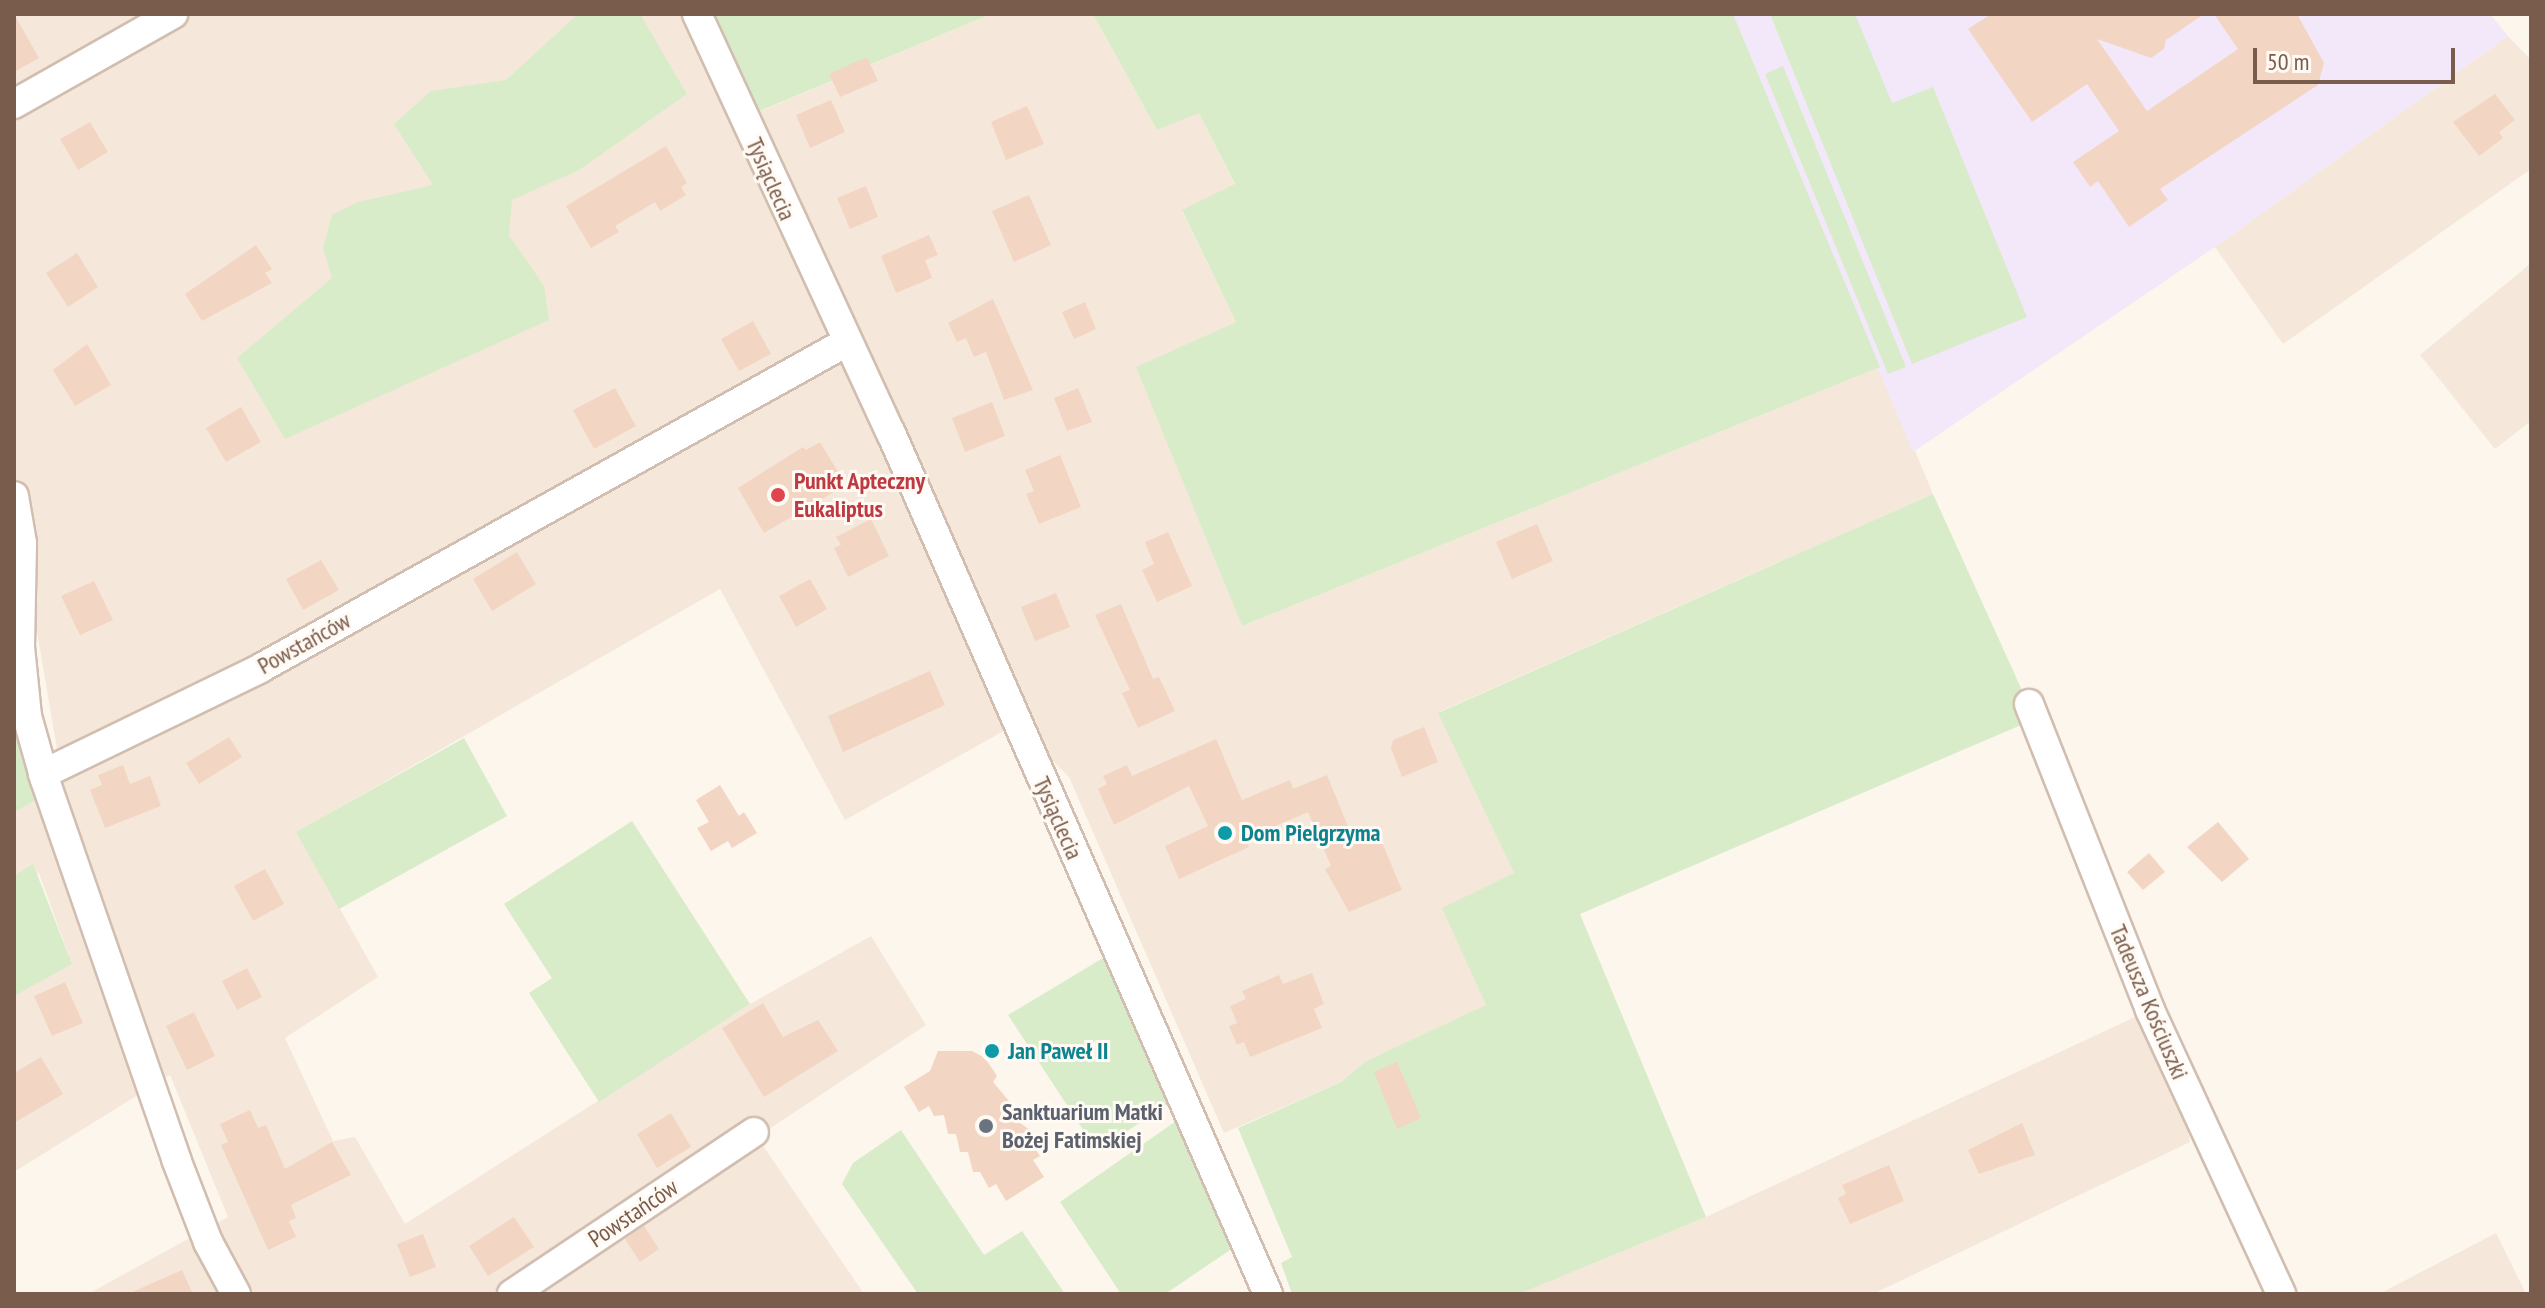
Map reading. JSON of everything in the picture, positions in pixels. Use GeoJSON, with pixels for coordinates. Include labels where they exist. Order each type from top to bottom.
{"type":"FeatureCollection","features":[{"type":"Feature","properties":{"kind":"street"},"geometry":{"type":"LineString","coordinates":[[14,104],[173,14]]}},
{"type":"Feature","properties":{"kind":"street","name":"Tysiąclecia"},"geometry":{"type":"LineString","coordinates":[[697,14],[845,343],[891,433],[1268,1294]]}},
{"type":"Feature","properties":{"kind":"street","name":"Powstańców"},"geometry":{"type":"LineString","coordinates":[[43,774],[259,669],[845,343]]}},
{"type":"Feature","properties":{"kind":"street"},"geometry":{"type":"LineString","coordinates":[[14,496],[22,543],[17,648],[27,716],[43,774],[176,1159],[208,1242],[236,1294]]}},
{"type":"Feature","properties":{"kind":"street","name":"Tadeusza Kościuszki"},"geometry":{"type":"LineString","coordinates":[[2029,704],[2150,1010],[2281,1294]]}},
{"type":"Feature","properties":{"kind":"street","name":"Powstańców"},"geometry":{"type":"LineString","coordinates":[[512,1294],[754,1132]]}},
{"type":"Feature","properties":{"kind":"shaded area"},"geometry":{"type":"Polygon","coordinates":[[[14,14],[697,14],[744,118],[991,14],[1093,14],[1157,130],[1199,112],[1235,185],[1182,211],[1236,322],[1137,367],[1242,626],[1880,367],[1933,494],[1439,712],[1514,873],[1487,1005],[1366,1061],[1341,1082],[1224,1133],[1069,777],[1016,724],[845,820],[720,589],[297,832],[378,977],[285,1038],[333,1141],[355,1137],[405,1224],[750,1004],[871,936],[926,1025],[757,1137],[864,1294],[88,1294],[228,1217],[170,1075],[14,1172],[14,987],[69,956],[39,873],[14,884],[14,800],[62,778],[14,498],[14,14]]]}},
{"type":"Feature","properties":{"kind":"shaded area"},"geometry":{"type":"Polygon","coordinates":[[[1729,14],[2490,14],[2508,36],[2215,247],[1913,452],[1729,14]]]}},
{"type":"Feature","properties":{"kind":"shaded area"},"geometry":{"type":"Polygon","coordinates":[[[2508,36],[2531,60],[2531,169],[2283,344],[2215,247],[2508,36]]]}},
{"type":"Feature","properties":{"kind":"shaded area"},"geometry":{"type":"Polygon","coordinates":[[[2531,263],[2531,421],[2495,449],[2420,355],[2531,263]]]}},
{"type":"Feature","properties":{"kind":"shaded area"},"geometry":{"type":"Polygon","coordinates":[[[2150,1010],[2178,1073],[2190,1142],[1873,1294],[1519,1294],[1706,1217],[2150,1010]]]}},
{"type":"Feature","properties":{"kind":"shaded area"},"geometry":{"type":"Polygon","coordinates":[[[2496,1233],[2526,1294],[2379,1294],[2496,1233]]]}},
{"type":"Feature","properties":{"kind":"green space"},"geometry":{"type":"Polygon","coordinates":[[[578,14],[640,14],[687,94],[579,170],[512,200],[509,235],[544,286],[549,320],[285,439],[237,358],[332,278],[323,248],[332,215],[358,202],[433,185],[394,124],[431,91],[506,80],[578,14]]]}},
{"type":"Feature","properties":{"kind":"green space"},"geometry":{"type":"Polygon","coordinates":[[[697,14],[991,14],[743,118],[697,14]]]}},
{"type":"Feature","properties":{"kind":"green space"},"geometry":{"type":"Polygon","coordinates":[[[1093,14],[1733,14],[1880,367],[1242,626],[1136,367],[1236,322],[1182,210],[1235,184],[1199,113],[1157,130],[1093,14]]]}},
{"type":"Feature","properties":{"kind":"green space"},"geometry":{"type":"Polygon","coordinates":[[[1770,14],[1855,14],[1892,103],[1933,87],[2027,317],[1912,364],[1770,14]]]}},
{"type":"Feature","properties":{"kind":"green space"},"geometry":{"type":"Polygon","coordinates":[[[1783,66],[1906,367],[1888,374],[1765,74],[1783,66]]]}},
{"type":"Feature","properties":{"kind":"green space"},"geometry":{"type":"Polygon","coordinates":[[[1933,494],[2035,719],[1580,914],[1706,1217],[1519,1294],[1292,1294],[1281,1263],[1292,1257],[1238,1128],[1341,1082],[1366,1061],[1486,1005],[1442,908],[1514,873],[1438,713],[1933,494]]]}},
{"type":"Feature","properties":{"kind":"green space"},"geometry":{"type":"Polygon","coordinates":[[[14,725],[36,800],[14,812],[14,725]]]}},
{"type":"Feature","properties":{"kind":"green space"},"geometry":{"type":"Polygon","coordinates":[[[464,738],[507,816],[339,909],[296,832],[464,738]]]}},
{"type":"Feature","properties":{"kind":"green space"},"geometry":{"type":"Polygon","coordinates":[[[632,821],[750,1004],[599,1102],[529,993],[552,978],[504,904],[632,821]]]}},
{"type":"Feature","properties":{"kind":"green space"},"geometry":{"type":"Polygon","coordinates":[[[33,864],[72,964],[14,996],[14,876],[33,864]]]}},
{"type":"Feature","properties":{"kind":"green space"},"geometry":{"type":"Polygon","coordinates":[[[1103,958],[1171,1102],[1097,1151],[1008,1015],[1103,958]]]}},
{"type":"Feature","properties":{"kind":"green space"},"geometry":{"type":"Polygon","coordinates":[[[1179,1119],[1236,1246],[1165,1294],[1121,1294],[1060,1202],[1179,1119]]]}},
{"type":"Feature","properties":{"kind":"green space"},"geometry":{"type":"Polygon","coordinates":[[[901,1130],[984,1255],[1022,1231],[1065,1294],[918,1294],[842,1184],[853,1163],[901,1130]]]}},
{"type":"Feature","properties":{"kind":"building"},"geometry":{"type":"Polygon","coordinates":[[[14,14],[39,58],[14,72],[14,14]]]}},
{"type":"Feature","properties":{"kind":"building"},"geometry":{"type":"Polygon","coordinates":[[[1991,14],[2204,14],[2166,40],[2164,49],[2151,58],[2097,39],[2147,111],[2238,49],[2214,14],[2297,14],[2324,63],[2318,85],[2160,189],[2168,200],[2129,227],[2098,181],[2090,187],[2073,162],[2119,131],[2087,84],[2032,122],[1968,29],[1991,14]]]}},
{"type":"Feature","properties":{"kind":"building"},"geometry":{"type":"Polygon","coordinates":[[[867,57],[878,81],[840,97],[829,74],[867,57]]]}},
{"type":"Feature","properties":{"kind":"building"},"geometry":{"type":"Polygon","coordinates":[[[2495,94],[2515,120],[2499,132],[2503,138],[2479,156],[2453,122],[2495,94]]]}},
{"type":"Feature","properties":{"kind":"building"},"geometry":{"type":"Polygon","coordinates":[[[831,100],[845,132],[810,148],[796,115],[831,100]]]}},
{"type":"Feature","properties":{"kind":"building"},"geometry":{"type":"Polygon","coordinates":[[[1027,106],[1044,144],[1006,160],[991,122],[1027,106]]]}},
{"type":"Feature","properties":{"kind":"building"},"geometry":{"type":"Polygon","coordinates":[[[90,122],[108,152],[78,170],[60,139],[90,122]]]}},
{"type":"Feature","properties":{"kind":"building"},"geometry":{"type":"Polygon","coordinates":[[[666,146],[687,183],[681,187],[686,195],[660,211],[655,202],[615,226],[619,232],[591,248],[566,206],[666,146]]]}},
{"type":"Feature","properties":{"kind":"building"},"geometry":{"type":"Polygon","coordinates":[[[866,186],[878,217],[850,229],[837,198],[866,186]]]}},
{"type":"Feature","properties":{"kind":"building"},"geometry":{"type":"Polygon","coordinates":[[[1029,195],[1051,245],[1014,262],[992,211],[1029,195]]]}},
{"type":"Feature","properties":{"kind":"building"},"geometry":{"type":"Polygon","coordinates":[[[929,235],[938,255],[925,260],[932,278],[896,293],[881,256],[929,235]]]}},
{"type":"Feature","properties":{"kind":"building"},"geometry":{"type":"Polygon","coordinates":[[[256,245],[272,269],[265,273],[272,283],[202,321],[185,294],[256,245]]]}},
{"type":"Feature","properties":{"kind":"building"},"geometry":{"type":"Polygon","coordinates":[[[77,253],[98,287],[68,307],[46,273],[77,253]]]}},
{"type":"Feature","properties":{"kind":"building"},"geometry":{"type":"Polygon","coordinates":[[[993,299],[1033,390],[1004,400],[986,352],[974,357],[966,338],[957,342],[948,323],[993,299]]]}},
{"type":"Feature","properties":{"kind":"building"},"geometry":{"type":"Polygon","coordinates":[[[1085,302],[1096,329],[1074,339],[1062,312],[1085,302]]]}},
{"type":"Feature","properties":{"kind":"building"},"geometry":{"type":"Polygon","coordinates":[[[753,321],[771,354],[739,371],[721,339],[753,321]]]}},
{"type":"Feature","properties":{"kind":"building"},"geometry":{"type":"Polygon","coordinates":[[[87,344],[111,385],[75,406],[53,370],[87,344]]]}},
{"type":"Feature","properties":{"kind":"building"},"geometry":{"type":"Polygon","coordinates":[[[615,388],[636,426],[594,449],[573,410],[615,388]]]}},
{"type":"Feature","properties":{"kind":"building"},"geometry":{"type":"Polygon","coordinates":[[[1078,388],[1092,422],[1067,431],[1054,398],[1078,388]]]}},
{"type":"Feature","properties":{"kind":"building"},"geometry":{"type":"Polygon","coordinates":[[[992,402],[1005,436],[965,452],[952,418],[992,402]]]}},
{"type":"Feature","properties":{"kind":"building"},"geometry":{"type":"Polygon","coordinates":[[[241,407],[261,442],[226,462],[206,428],[241,407]]]}},
{"type":"Feature","properties":{"kind":"building"},"geometry":{"type":"Polygon","coordinates":[[[820,442],[846,485],[764,533],[738,488],[803,447],[806,450],[820,442]]]}},
{"type":"Feature","properties":{"kind":"building"},"geometry":{"type":"Polygon","coordinates":[[[1060,455],[1081,507],[1039,524],[1026,494],[1034,491],[1025,470],[1060,455]]]}},
{"type":"Feature","properties":{"kind":"building"},"geometry":{"type":"Polygon","coordinates":[[[871,519],[889,556],[848,577],[834,548],[841,545],[836,537],[871,519]]]}},
{"type":"Feature","properties":{"kind":"building"},"geometry":{"type":"Polygon","coordinates":[[[1537,524],[1553,561],[1512,579],[1496,542],[1537,524]]]}},
{"type":"Feature","properties":{"kind":"building"},"geometry":{"type":"Polygon","coordinates":[[[1168,532],[1192,586],[1157,602],[1142,570],[1154,564],[1145,542],[1168,532]]]}},
{"type":"Feature","properties":{"kind":"building"},"geometry":{"type":"Polygon","coordinates":[[[517,552],[536,584],[492,611],[473,579],[517,552]]]}},
{"type":"Feature","properties":{"kind":"building"},"geometry":{"type":"Polygon","coordinates":[[[321,560],[339,590],[303,610],[286,579],[321,560]]]}},
{"type":"Feature","properties":{"kind":"building"},"geometry":{"type":"Polygon","coordinates":[[[810,579],[827,609],[796,627],[779,596],[810,579]]]}},
{"type":"Feature","properties":{"kind":"building"},"geometry":{"type":"Polygon","coordinates":[[[94,581],[113,620],[80,635],[61,596],[94,581]]]}},
{"type":"Feature","properties":{"kind":"building"},"geometry":{"type":"Polygon","coordinates":[[[1056,593],[1070,627],[1035,641],[1021,607],[1056,593]]]}},
{"type":"Feature","properties":{"kind":"building"},"geometry":{"type":"Polygon","coordinates":[[[1121,604],[1153,679],[1159,677],[1175,711],[1138,728],[1122,693],[1130,690],[1095,615],[1121,604]]]}},
{"type":"Feature","properties":{"kind":"building"},"geometry":{"type":"Polygon","coordinates":[[[930,671],[945,705],[843,752],[828,716],[930,671]]]}},
{"type":"Feature","properties":{"kind":"building"},"geometry":{"type":"Polygon","coordinates":[[[1424,727],[1438,762],[1402,777],[1391,748],[1393,740],[1424,727]]]}},
{"type":"Feature","properties":{"kind":"building"},"geometry":{"type":"Polygon","coordinates":[[[229,737],[242,757],[199,784],[186,763],[229,737]]]}},
{"type":"Feature","properties":{"kind":"building"},"geometry":{"type":"Polygon","coordinates":[[[1216,739],[1242,800],[1290,780],[1293,789],[1327,775],[1352,836],[1375,826],[1402,890],[1349,912],[1325,869],[1331,866],[1308,812],[1246,839],[1249,847],[1179,879],[1165,846],[1208,826],[1189,786],[1114,825],[1098,789],[1107,784],[1103,776],[1127,765],[1132,776],[1216,739]]]}},
{"type":"Feature","properties":{"kind":"building"},"geometry":{"type":"Polygon","coordinates":[[[123,765],[130,784],[150,776],[161,806],[105,828],[90,790],[102,785],[98,775],[123,765]]]}},
{"type":"Feature","properties":{"kind":"building"},"geometry":{"type":"Polygon","coordinates":[[[720,785],[739,816],[744,812],[757,833],[732,848],[728,841],[711,851],[697,828],[709,822],[696,800],[720,785]]]}},
{"type":"Feature","properties":{"kind":"building"},"geometry":{"type":"Polygon","coordinates":[[[2218,822],[2249,859],[2222,882],[2187,847],[2218,822]]]}},
{"type":"Feature","properties":{"kind":"building"},"geometry":{"type":"Polygon","coordinates":[[[2149,853],[2165,872],[2143,890],[2127,872],[2149,853]]]}},
{"type":"Feature","properties":{"kind":"building"},"geometry":{"type":"Polygon","coordinates":[[[265,869],[284,904],[253,921],[234,886],[265,869]]]}},
{"type":"Feature","properties":{"kind":"building"},"geometry":{"type":"Polygon","coordinates":[[[247,968],[262,997],[237,1010],[222,981],[247,968]]]}},
{"type":"Feature","properties":{"kind":"building"},"geometry":{"type":"Polygon","coordinates":[[[1312,973],[1324,1004],[1314,1009],[1322,1028],[1250,1057],[1244,1042],[1237,1045],[1229,1026],[1237,1023],[1230,1006],[1246,999],[1242,991],[1279,975],[1283,984],[1312,973]]]}},
{"type":"Feature","properties":{"kind":"building"},"geometry":{"type":"Polygon","coordinates":[[[65,982],[83,1023],[52,1036],[34,996],[65,982]]]}},
{"type":"Feature","properties":{"kind":"building"},"geometry":{"type":"Polygon","coordinates":[[[763,1003],[783,1037],[818,1020],[838,1051],[764,1097],[722,1028],[763,1003]]]}},
{"type":"Feature","properties":{"kind":"building"},"geometry":{"type":"Polygon","coordinates":[[[194,1012],[215,1056],[187,1070],[166,1026],[194,1012]]]}},
{"type":"Feature","properties":{"kind":"building","name":"Sanktuarium Matki Bożej Fatimskiej"},"geometry":{"type":"Polygon","coordinates":[[[938,1051],[972,1051],[985,1058],[997,1076],[993,1082],[1020,1114],[1017,1121],[1033,1132],[1029,1140],[1040,1156],[1033,1160],[1044,1177],[1006,1201],[996,1184],[989,1188],[980,1172],[973,1172],[968,1152],[960,1152],[956,1134],[948,1134],[944,1115],[934,1116],[929,1106],[919,1112],[904,1087],[930,1071],[938,1051]]]}},
{"type":"Feature","properties":{"kind":"building"},"geometry":{"type":"Polygon","coordinates":[[[41,1057],[63,1094],[14,1123],[14,1073],[41,1057]]]}},
{"type":"Feature","properties":{"kind":"building"},"geometry":{"type":"Polygon","coordinates":[[[1397,1062],[1421,1118],[1397,1129],[1374,1072],[1397,1062]]]}},
{"type":"Feature","properties":{"kind":"building"},"geometry":{"type":"Polygon","coordinates":[[[250,1110],[258,1128],[266,1125],[285,1169],[332,1142],[351,1175],[291,1205],[296,1218],[289,1221],[296,1237],[268,1250],[221,1145],[228,1142],[220,1124],[250,1110]]]}},
{"type":"Feature","properties":{"kind":"building"},"geometry":{"type":"Polygon","coordinates":[[[671,1113],[691,1147],[657,1168],[637,1134],[671,1113]]]}},
{"type":"Feature","properties":{"kind":"building"},"geometry":{"type":"Polygon","coordinates":[[[2022,1123],[2035,1155],[1979,1174],[1968,1150],[2022,1123]]]}},
{"type":"Feature","properties":{"kind":"building"},"geometry":{"type":"Polygon","coordinates":[[[1889,1165],[1904,1201],[1850,1224],[1838,1198],[1846,1194],[1842,1185],[1889,1165]]]}},
{"type":"Feature","properties":{"kind":"building"},"geometry":{"type":"Polygon","coordinates":[[[514,1217],[534,1247],[488,1276],[469,1246],[514,1217]]]}},
{"type":"Feature","properties":{"kind":"building"},"geometry":{"type":"Polygon","coordinates":[[[644,1226],[659,1249],[640,1262],[625,1239],[644,1226]]]}},
{"type":"Feature","properties":{"kind":"building"},"geometry":{"type":"Polygon","coordinates":[[[423,1234],[436,1267],[410,1277],[397,1244],[423,1234]]]}},
{"type":"Feature","properties":{"kind":"building"},"geometry":{"type":"Polygon","coordinates":[[[182,1270],[193,1294],[128,1294],[182,1270]]]}},
{"type":"Feature","properties":{"kind":"place","name":"Punkt Apteczny Eukaliptus"},"geometry":{"type":"Point","coordinates":[778,495]}},
{"type":"Feature","properties":{"kind":"place","name":"Dom Pielgrzyma"},"geometry":{"type":"Point","coordinates":[1225,833]}},
{"type":"Feature","properties":{"kind":"place","name":"Jan Paweł II"},"geometry":{"type":"Point","coordinates":[992,1051]}},
{"type":"Feature","properties":{"kind":"place","name":"Sanktuarium Matki Bożej Fatimskiej"},"geometry":{"type":"Point","coordinates":[986,1126]}}]}
